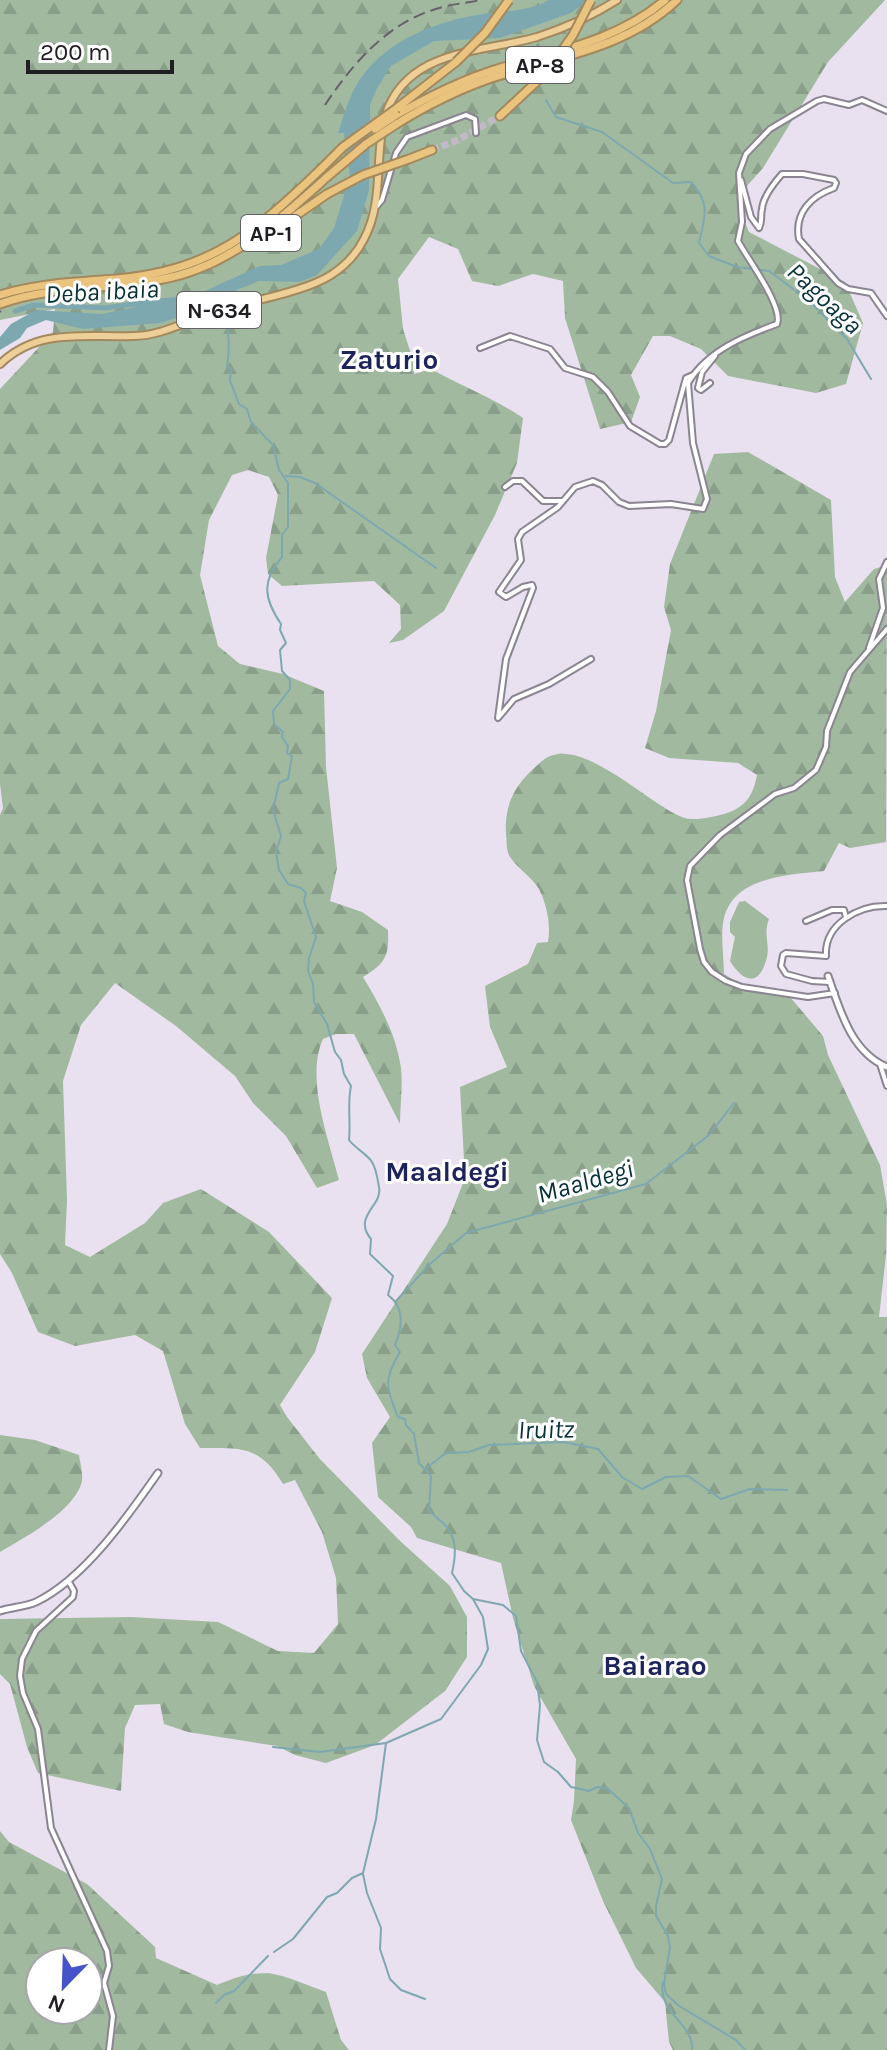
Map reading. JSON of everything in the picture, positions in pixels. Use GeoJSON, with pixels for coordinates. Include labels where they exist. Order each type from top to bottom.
{"type":"FeatureCollection","features":[{"type":"Feature","properties":{"kind":"highway"},"geometry":{"type":"LineString","coordinates":[[397,116],[485,33],[509,0]]}},
{"type":"Feature","properties":{"kind":"highway"},"geometry":{"type":"LineString","coordinates":[[500,116],[547,72],[573,35],[591,0]]}},
{"type":"Feature","properties":{"kind":"highway","name":"N-634"},"geometry":{"type":"LineString","coordinates":[[0,364],[43,338],[62,335],[138,336],[318,282],[331,275],[355,253],[364,239],[375,207],[385,118],[393,99],[413,74],[450,55],[564,28],[617,0]]}},
{"type":"Feature","properties":{"kind":"highway","name":"AP-8"},"geometry":{"type":"LineString","coordinates":[[322,168],[397,116],[457,84],[602,38],[650,12],[665,0]]}},
{"type":"Feature","properties":{"kind":"highway","name":"AP-8"},"geometry":{"type":"LineString","coordinates":[[210,263],[261,234],[397,116],[424,108],[486,80],[588,52],[618,40],[651,21],[677,0]]}},
{"type":"Feature","properties":{"kind":"highway","name":"AP-1"},"geometry":{"type":"LineString","coordinates":[[0,304],[45,292],[166,279],[244,250],[327,194],[363,175],[432,150]]}},
{"type":"Feature","properties":{"kind":"highway","name":"AP-1"},"geometry":{"type":"LineString","coordinates":[[0,295],[35,286],[162,272],[207,257],[265,222],[322,168]]}},
{"type":"Feature","properties":{"kind":"street"},"geometry":{"type":"LineString","coordinates":[[591,659],[549,684],[514,699],[498,718],[506,659],[533,588],[532,585],[523,587],[506,597],[499,592],[521,560],[518,539],[522,532],[543,518],[575,487],[593,481],[602,485],[619,502],[629,506],[671,504],[703,509],[706,493],[693,443],[688,383],[716,354],[746,335],[777,324],[780,318],[777,305],[738,241],[742,222],[741,162],[757,140],[770,129],[817,101],[824,99],[849,105],[862,100],[887,111]]}},
{"type":"Feature","properties":{"kind":"street"},"geometry":{"type":"LineString","coordinates":[[375,207],[382,200],[396,153],[407,137],[466,115],[475,119],[476,133]]}},
{"type":"Feature","properties":{"kind":"street"},"geometry":{"type":"LineString","coordinates":[[740,177],[751,217],[759,228],[764,200],[782,174],[803,174],[834,180],[834,188],[820,193],[806,206],[799,224],[799,239],[838,283],[848,289],[871,293],[887,316]]}},
{"type":"Feature","properties":{"kind":"street"},"geometry":{"type":"LineString","coordinates":[[480,348],[510,336],[550,349],[565,368],[598,382],[630,426],[660,444],[668,443],[686,378],[693,375]]}},
{"type":"Feature","properties":{"kind":"street"},"geometry":{"type":"LineString","coordinates":[[710,383],[701,390],[698,388],[702,372],[716,354]]}},
{"type":"Feature","properties":{"kind":"street"},"geometry":{"type":"LineString","coordinates":[[505,487],[513,481],[522,481],[543,501],[563,501]]}},
{"type":"Feature","properties":{"kind":"street"},"geometry":{"type":"LineString","coordinates":[[835,993],[808,997],[742,987],[712,972],[704,962],[700,949],[687,880],[690,866],[720,835],[775,794],[794,788],[816,770],[850,672],[869,648],[883,608],[879,579],[887,562]]}},
{"type":"Feature","properties":{"kind":"street"},"geometry":{"type":"LineString","coordinates":[[869,648],[887,629]]}},
{"type":"Feature","properties":{"kind":"street"},"geometry":{"type":"LineString","coordinates":[[887,906],[846,915],[829,937],[826,956],[786,953],[783,955],[782,970],[794,978],[829,979],[853,1039],[865,1054],[884,1066],[887,1086]]}},
{"type":"Feature","properties":{"kind":"street"},"geometry":{"type":"LineString","coordinates":[[806,921],[837,908],[846,915]]}},
{"type":"Feature","properties":{"kind":"street"},"geometry":{"type":"LineString","coordinates":[[0,1611],[33,1603],[69,1582],[138,1503],[158,1473]]}},
{"type":"Feature","properties":{"kind":"street"},"geometry":{"type":"LineString","coordinates":[[69,1582],[74,1591],[73,1597],[36,1631],[22,1659],[20,1676],[23,1693],[38,1729],[51,1828],[107,1951],[109,1966],[104,1983],[113,2016],[109,2050]]}},
{"type":"Feature","properties":{"kind":"green space"},"geometry":{"type":"Polygon","coordinates":[[[0,0],[885,0],[828,62],[763,168],[737,203],[749,232],[845,282],[863,323],[846,384],[816,393],[728,376],[701,349],[670,336],[653,336],[631,375],[640,397],[631,422],[600,429],[565,318],[563,281],[533,274],[498,286],[472,281],[458,249],[429,237],[398,279],[403,329],[415,366],[414,374],[431,369],[523,418],[517,463],[495,515],[444,611],[403,640],[389,643],[401,629],[400,605],[374,581],[282,586],[268,574],[266,558],[278,495],[269,477],[248,470],[232,475],[209,520],[200,575],[218,646],[240,664],[283,674],[324,691],[326,767],[337,868],[330,901],[362,912],[388,930],[384,958],[363,977],[386,1020],[399,1055],[402,1082],[400,1124],[354,1034],[336,1034],[323,1039],[316,1072],[320,1109],[339,1180],[317,1188],[286,1136],[253,1103],[235,1076],[176,1026],[115,983],[81,1025],[63,1081],[67,1200],[65,1245],[90,1257],[145,1223],[163,1203],[201,1189],[269,1232],[332,1298],[315,1352],[280,1405],[319,1458],[399,1540],[450,1586],[467,1617],[467,1657],[445,1691],[375,1745],[326,1763],[295,1755],[277,1746],[188,1732],[164,1724],[160,1704],[135,1705],[125,1728],[121,1791],[38,1773],[27,1747],[10,1684],[0,1674],[0,1619],[131,1617],[218,1622],[278,1651],[314,1653],[338,1624],[336,1578],[322,1532],[295,1480],[283,1484],[266,1462],[248,1451],[200,1448],[185,1424],[163,1351],[135,1335],[75,1346],[38,1332],[12,1273],[0,1254],[0,815],[3,808],[0,784],[0,389],[53,332],[55,309],[0,320],[0,0]]]}},
{"type":"Feature","properties":{"kind":"green space"},"geometry":{"type":"Polygon","coordinates":[[[748,452],[831,500],[835,577],[845,602],[874,569],[887,565],[886,842],[850,848],[839,843],[824,871],[765,880],[751,886],[730,904],[724,918],[722,938],[724,974],[737,982],[790,997],[823,1036],[828,1055],[880,1165],[887,1205],[886,1255],[879,1317],[887,1317],[887,2050],[673,2050],[669,2042],[665,2002],[636,1968],[603,1901],[571,1820],[576,1759],[534,1686],[513,1618],[501,1563],[417,1538],[411,1527],[378,1497],[372,1443],[390,1417],[367,1378],[362,1354],[447,1224],[465,1178],[460,1087],[507,1067],[490,1027],[485,986],[528,964],[537,943],[548,942],[549,922],[542,895],[510,857],[507,849],[507,812],[519,785],[542,761],[557,754],[574,755],[593,762],[668,810],[692,819],[709,818],[731,811],[743,805],[753,789],[757,775],[738,763],[669,758],[645,748],[656,711],[671,630],[664,607],[670,564],[714,454],[748,452]]]}},
{"type":"Feature","properties":{"kind":"green space"},"geometry":{"type":"Polygon","coordinates":[[[745,901],[769,919],[767,957],[760,973],[751,978],[741,974],[730,961],[735,937],[730,932],[730,922],[739,902],[745,901]]]}},
{"type":"Feature","properties":{"kind":"green space"},"geometry":{"type":"Polygon","coordinates":[[[0,1435],[35,1440],[79,1455],[82,1481],[70,1503],[60,1513],[0,1552],[0,1435]]]}},
{"type":"Feature","properties":{"kind":"green space"},"geometry":{"type":"Polygon","coordinates":[[[0,1831],[9,1842],[87,1884],[155,1947],[156,1958],[217,1985],[261,1973],[283,1976],[326,1992],[341,2040],[349,2050],[0,2050],[0,1831]]]}},
{"type":"Feature","properties":{"kind":"water"},"geometry":{"type":"Polygon","coordinates":[[[549,0],[588,0],[571,13],[500,38],[434,41],[391,66],[370,105],[369,190],[357,231],[317,275],[300,282],[259,281],[239,289],[218,304],[161,323],[83,329],[46,320],[27,328],[20,338],[0,350],[0,337],[11,324],[36,310],[102,314],[135,307],[147,299],[194,296],[260,266],[281,265],[319,249],[334,228],[350,176],[344,133],[338,133],[350,98],[373,64],[406,39],[444,23],[526,8],[549,0]]]}},
{"type":"Feature","properties":{"kind":"waterway","name":"Pagoaga"},"geometry":{"type":"LineString","coordinates":[[546,100],[556,117],[602,132],[673,183],[691,182],[704,204],[699,243],[709,256],[737,267],[769,271],[808,300],[847,339],[871,379]]}},
{"type":"Feature","properties":{"kind":"waterway","name":"Deba ibaia"},"geometry":{"type":"LineString","coordinates":[[15,311],[34,305],[105,308],[141,303]]}},
{"type":"Feature","properties":{"kind":"waterway"},"geometry":{"type":"LineString","coordinates":[[225,314],[230,381],[239,404],[247,409],[251,422],[273,445],[279,470],[288,483],[288,527],[282,535],[282,557],[271,574],[267,590],[286,643],[280,650],[282,671],[290,680],[290,689],[273,711],[274,724],[283,732],[287,753],[292,756],[288,779],[279,783],[273,810],[281,836],[276,852],[279,870],[288,884],[306,893],[304,901],[316,937],[308,971],[313,984],[314,1002],[327,1024],[335,1052],[351,1086],[349,1140],[370,1159],[375,1168],[379,1194],[366,1217],[366,1231],[371,1239],[370,1254],[393,1276],[388,1295],[397,1305],[400,1317],[400,1331],[395,1345],[400,1352],[388,1383],[391,1397],[398,1417],[405,1419],[414,1434],[419,1463],[431,1476],[429,1510],[451,1534],[455,1553],[452,1573],[483,1617],[488,1649],[481,1665],[441,1719],[386,1743],[376,1819],[363,1873],[327,1897],[293,1939],[274,1952]]}},
{"type":"Feature","properties":{"kind":"waterway"},"geometry":{"type":"LineString","coordinates":[[286,476],[315,483],[436,568]]}},
{"type":"Feature","properties":{"kind":"waterway","name":"Maaldegi"},"geometry":{"type":"LineString","coordinates":[[396,1301],[430,1264],[466,1233],[646,1184],[709,1135],[734,1103]]}},
{"type":"Feature","properties":{"kind":"waterway","name":"Iruitz"},"geometry":{"type":"LineString","coordinates":[[425,1469],[446,1453],[469,1452],[489,1445],[563,1442],[598,1449],[622,1477],[642,1489],[666,1477],[688,1476],[721,1499],[750,1489],[787,1490]]}},
{"type":"Feature","properties":{"kind":"waterway"},"geometry":{"type":"LineString","coordinates":[[473,1599],[503,1605],[516,1616],[521,1651],[537,1682],[540,1705],[537,1740],[544,1762],[571,1787],[589,1791],[597,1787],[607,1788],[629,1808],[638,1833],[650,1849],[662,1879],[656,1916],[668,1936],[670,1947],[664,1984],[666,1994],[679,2006],[736,2040],[745,2050]]}},
{"type":"Feature","properties":{"kind":"waterway"},"geometry":{"type":"LineString","coordinates":[[273,1747],[320,1752],[386,1743]]}},
{"type":"Feature","properties":{"kind":"waterway"},"geometry":{"type":"LineString","coordinates":[[363,1874],[381,1928],[380,1949],[390,1979],[401,1990],[425,1999]]}},
{"type":"Feature","properties":{"kind":"waterway"},"geometry":{"type":"LineString","coordinates":[[216,2003],[234,1991],[268,1956]]}},
{"type":"Feature","properties":{"kind":"waterway"},"geometry":{"type":"LineString","coordinates":[[663,1982],[665,2001],[688,2033],[692,2050]]}},
{"type":"Feature","properties":{"kind":"tunnel"},"geometry":{"type":"LineString","coordinates":[[432,150],[458,140],[500,116]]}},
{"type":"Feature","properties":{"kind":"railway"},"geometry":{"type":"LineString","coordinates":[[325,105],[357,63],[396,28],[434,10],[483,0]]}},
{"type":"Feature","properties":{"kind":"district","name":"Zaturio"},"geometry":{"type":"Point","coordinates":[389,359]}},
{"type":"Feature","properties":{"kind":"district","name":"Maaldegi"},"geometry":{"type":"Point","coordinates":[447,1171]}},
{"type":"Feature","properties":{"kind":"district","name":"Baiarao"},"geometry":{"type":"Point","coordinates":[655,1665]}}]}
